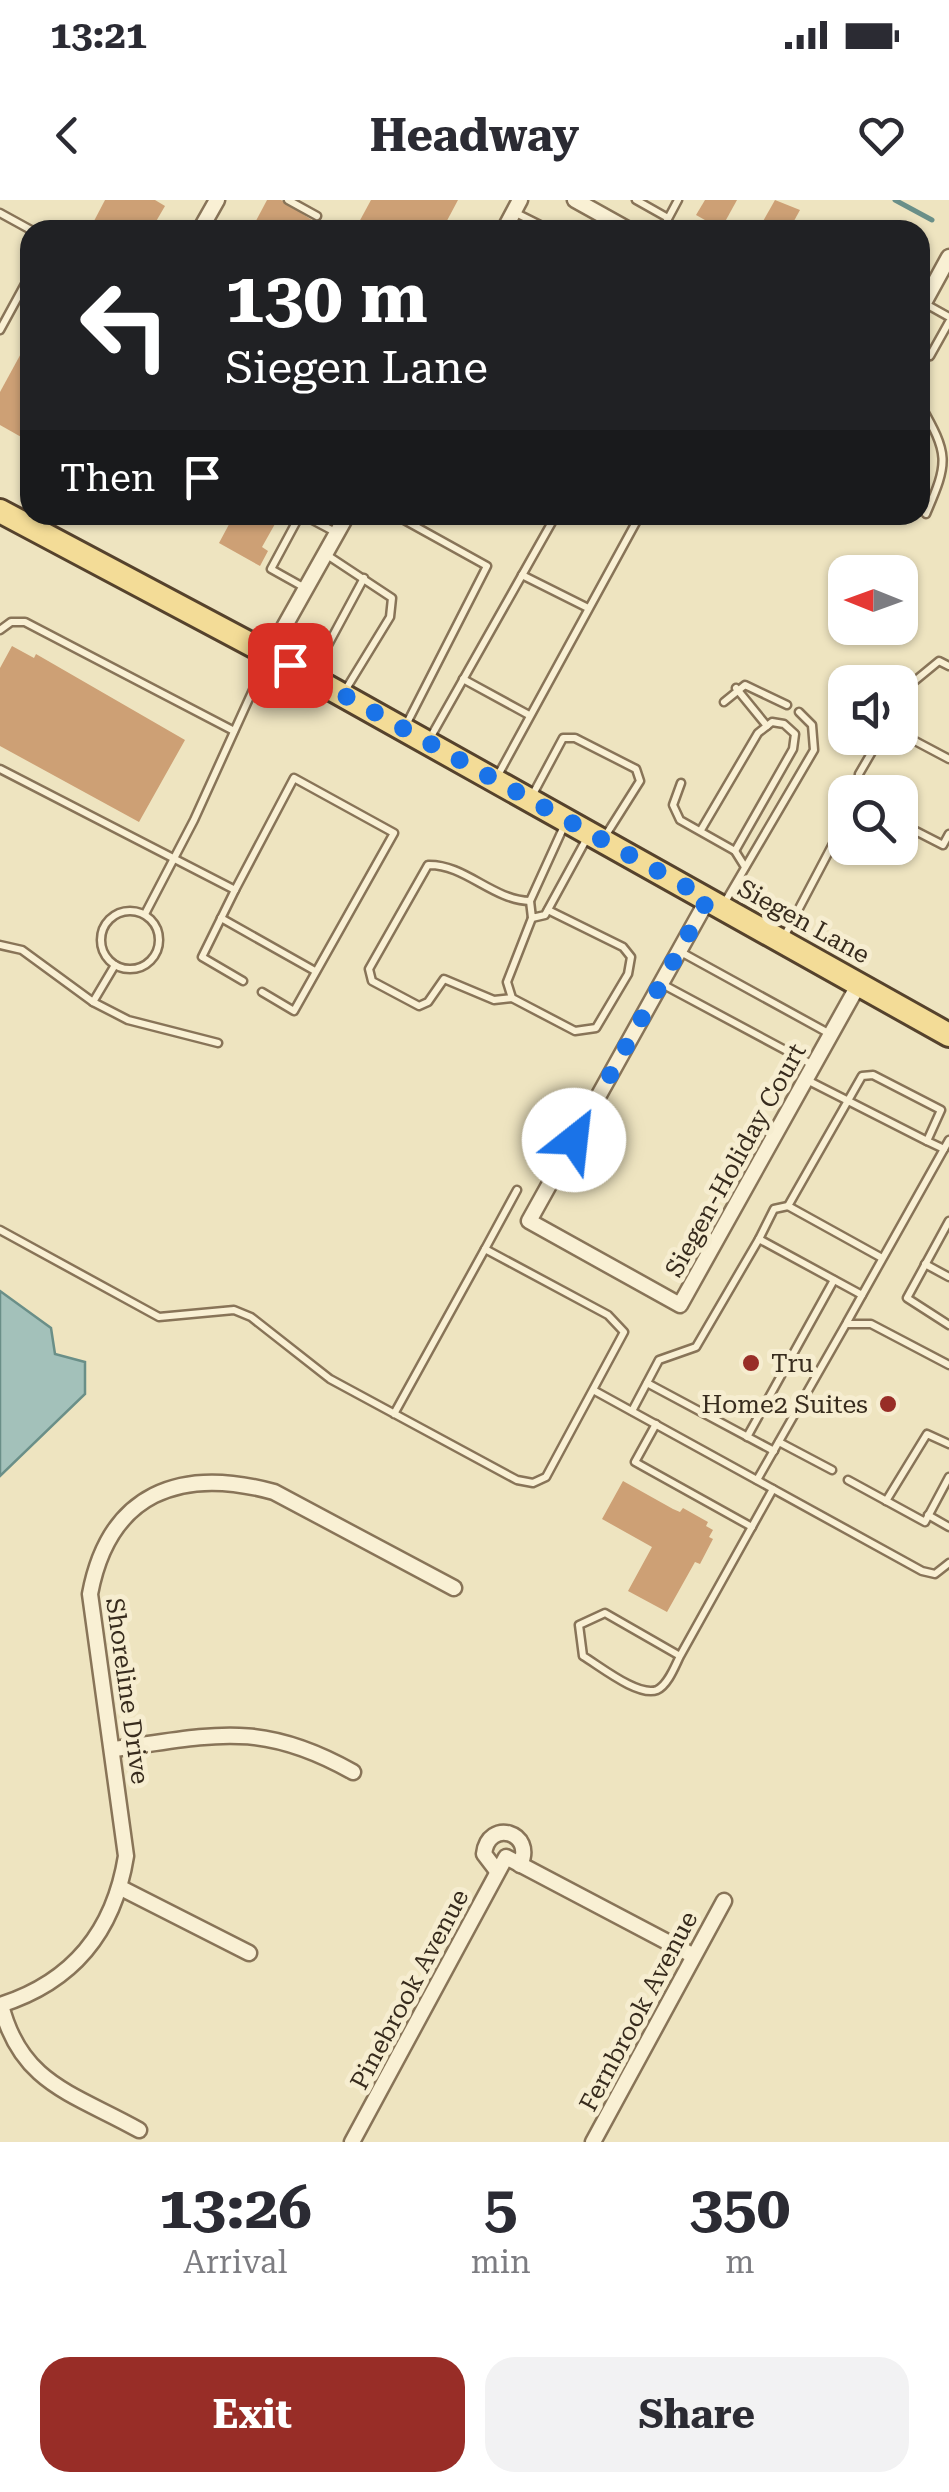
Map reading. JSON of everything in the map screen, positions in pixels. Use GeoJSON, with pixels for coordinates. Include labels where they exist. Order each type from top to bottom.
{"type":"FeatureCollection","features":[{"type":"Feature","properties":{"kind":"main road","name":"Siegen Lane"},"geometry":{"type":"LineString","coordinates":[[44,525],[529,802],[946,1027]]}},
{"type":"Feature","properties":{"kind":"street"},"geometry":{"type":"LineString","coordinates":[[574,200],[611,220]]}},
{"type":"Feature","properties":{"kind":"street"},"geometry":{"type":"LineString","coordinates":[[930,291],[949,257]]}},
{"type":"Feature","properties":{"kind":"street"},"geometry":{"type":"LineString","coordinates":[[270,654],[342,525]]}},
{"type":"Feature","properties":{"kind":"street","name":"Siegen-Holiday Court"},"geometry":{"type":"LineString","coordinates":[[715,903],[679,951],[529,1220],[680,1306],[860,982]]}},
{"type":"Feature","properties":{"kind":"street","name":"Shoreline Drive"},"geometry":{"type":"LineString","coordinates":[[1,2005],[55,1982],[77,1963],[96,1941],[121,1888],[126,1856],[90,1594],[96,1560],[112,1528],[130,1506],[151,1496],[226,1482],[274,1492],[454,1588]]}},
{"type":"Feature","properties":{"kind":"street"},"geometry":{"type":"LineString","coordinates":[[114,1749],[238,1733],[309,1747],[354,1772]]}},
{"type":"Feature","properties":{"kind":"street"},"geometry":{"type":"LineString","coordinates":[[498,1871],[484,1854],[488,1839],[508,1831],[522,1841],[525,1852],[520,1865],[692,1956]]}},
{"type":"Feature","properties":{"kind":"street","name":"Pinebrook Avenue"},"geometry":{"type":"LineString","coordinates":[[352,2142],[506,1857],[520,1865]]}},
{"type":"Feature","properties":{"kind":"street"},"geometry":{"type":"LineString","coordinates":[[121,1888],[249,1953]]}},
{"type":"Feature","properties":{"kind":"street","name":"Fernbrook Avenue"},"geometry":{"type":"LineString","coordinates":[[593,2142],[724,1902]]}},
{"type":"Feature","properties":{"kind":"street"},"geometry":{"type":"LineString","coordinates":[[1,2005],[13,2042],[32,2070],[139,2130]]}},
{"type":"Feature","properties":{"kind":"lane"},"geometry":{"type":"LineString","coordinates":[[288,200],[317,216]]}},
{"type":"Feature","properties":{"kind":"lane"},"geometry":{"type":"LineString","coordinates":[[636,200],[668,218],[678,200]]}},
{"type":"Feature","properties":{"kind":"lane"},"geometry":{"type":"LineString","coordinates":[[0,330],[20,293]]}},
{"type":"Feature","properties":{"kind":"lane"},"geometry":{"type":"LineString","coordinates":[[930,356],[949,319]]}},
{"type":"Feature","properties":{"kind":"lane"},"geometry":{"type":"LineString","coordinates":[[930,422],[948,454],[948,465],[930,505]]}},
{"type":"Feature","properties":{"kind":"lane"},"geometry":{"type":"LineString","coordinates":[[297,525],[272,570],[306,589]]}},
{"type":"Feature","properties":{"kind":"lane"},"geometry":{"type":"LineString","coordinates":[[320,525],[337,534]]}},
{"type":"Feature","properties":{"kind":"lane"},"geometry":{"type":"LineString","coordinates":[[404,728],[487,566],[414,525]]}},
{"type":"Feature","properties":{"kind":"lane"},"geometry":{"type":"LineString","coordinates":[[428,742],[550,525]]}},
{"type":"Feature","properties":{"kind":"lane"},"geometry":{"type":"LineString","coordinates":[[494,782],[634,525]]}},
{"type":"Feature","properties":{"kind":"lane"},"geometry":{"type":"LineString","coordinates":[[325,554],[392,598],[393,608],[343,694]]}},
{"type":"Feature","properties":{"kind":"lane"},"geometry":{"type":"LineString","coordinates":[[522,575],[588,608]]}},
{"type":"Feature","properties":{"kind":"lane"},"geometry":{"type":"LineString","coordinates":[[311,677],[364,578]]}},
{"type":"Feature","properties":{"kind":"lane"},"geometry":{"type":"LineString","coordinates":[[0,630],[11,622],[26,622],[234,731]]}},
{"type":"Feature","properties":{"kind":"lane"},"geometry":{"type":"LineString","coordinates":[[144,914],[270,654]]}},
{"type":"Feature","properties":{"kind":"lane"},"geometry":{"type":"LineString","coordinates":[[918,678],[939,661],[949,666]]}},
{"type":"Feature","properties":{"kind":"lane"},"geometry":{"type":"LineString","coordinates":[[464,679],[529,715]]}},
{"type":"Feature","properties":{"kind":"lane"},"geometry":{"type":"LineString","coordinates":[[724,702],[736,688],[752,685],[787,705]]}},
{"type":"Feature","properties":{"kind":"lane"},"geometry":{"type":"LineString","coordinates":[[736,688],[767,726]]}},
{"type":"Feature","properties":{"kind":"lane"},"geometry":{"type":"LineString","coordinates":[[715,903],[745,867],[814,750],[812,724],[799,712]]}},
{"type":"Feature","properties":{"kind":"lane"},"geometry":{"type":"LineString","coordinates":[[701,830],[758,733],[767,726],[784,724],[794,734],[793,748],[735,851],[737,861],[745,867]]}},
{"type":"Feature","properties":{"kind":"lane"},"geometry":{"type":"LineString","coordinates":[[529,802],[563,738],[575,738],[636,768],[640,781],[595,838],[548,910],[532,918]]}},
{"type":"Feature","properties":{"kind":"lane"},"geometry":{"type":"LineString","coordinates":[[918,742],[949,760]]}},
{"type":"Feature","properties":{"kind":"lane"},"geometry":{"type":"LineString","coordinates":[[0,769],[236,890]]}},
{"type":"Feature","properties":{"kind":"lane"},"geometry":{"type":"LineString","coordinates":[[243,981],[202,957],[294,778],[394,833],[294,1011],[262,992]]}},
{"type":"Feature","properties":{"kind":"lane"},"geometry":{"type":"LineString","coordinates":[[681,784],[674,812],[735,851]]}},
{"type":"Feature","properties":{"kind":"lane"},"geometry":{"type":"LineString","coordinates":[[512,998],[506,982],[532,918],[530,901],[566,822]]}},
{"type":"Feature","properties":{"kind":"lane"},"geometry":{"type":"LineString","coordinates":[[918,832],[943,845],[949,834]]}},
{"type":"Feature","properties":{"kind":"lane"},"geometry":{"type":"LineString","coordinates":[[782,941],[828,853]]}},
{"type":"Feature","properties":{"kind":"lane"},"geometry":{"type":"LineString","coordinates":[[530,901],[509,900],[443,864],[428,865],[369,970],[372,981],[419,1006],[428,1002],[444,979],[494,1000],[512,998],[575,1031],[596,1028],[628,974],[631,957],[623,947],[548,910]]}},
{"type":"Feature","properties":{"kind":"lane"},"geometry":{"type":"LineString","coordinates":[[125,911],[144,914],[157,928],[156,954],[133,969],[114,965],[101,939],[108,920],[125,911]]}},
{"type":"Feature","properties":{"kind":"lane"},"geometry":{"type":"LineString","coordinates":[[221,918],[315,971]]}},
{"type":"Feature","properties":{"kind":"lane"},"geometry":{"type":"LineString","coordinates":[[0,945],[22,950],[94,1002],[128,1020],[218,1043]]}},
{"type":"Feature","properties":{"kind":"lane"},"geometry":{"type":"LineString","coordinates":[[679,951],[831,1034]]}},
{"type":"Feature","properties":{"kind":"lane"},"geometry":{"type":"LineString","coordinates":[[94,1002],[114,965]]}},
{"type":"Feature","properties":{"kind":"lane"},"geometry":{"type":"LineString","coordinates":[[660,984],[810,1072],[847,1100],[944,1149]]}},
{"type":"Feature","properties":{"kind":"lane"},"geometry":{"type":"LineString","coordinates":[[788,1206],[862,1076],[873,1075],[940,1110],[926,1140]]}},
{"type":"Feature","properties":{"kind":"lane"},"geometry":{"type":"LineString","coordinates":[[757,1480],[949,1140]]}},
{"type":"Feature","properties":{"kind":"lane"},"geometry":{"type":"LineString","coordinates":[[394,1414],[517,1190]]}},
{"type":"Feature","properties":{"kind":"lane"},"geometry":{"type":"LineString","coordinates":[[632,1411],[659,1360],[696,1347],[774,1209],[788,1206],[882,1258]]}},
{"type":"Feature","properties":{"kind":"lane"},"geometry":{"type":"LineString","coordinates":[[949,1222],[907,1298],[949,1325]]}},
{"type":"Feature","properties":{"kind":"lane"},"geometry":{"type":"LineString","coordinates":[[0,1230],[159,1317],[234,1310],[250,1316],[330,1380],[517,1480],[533,1483],[546,1477],[595,1391],[623,1340],[620,1325],[485,1249]]}},
{"type":"Feature","properties":{"kind":"lane"},"geometry":{"type":"LineString","coordinates":[[758,1238],[862,1295]]}},
{"type":"Feature","properties":{"kind":"lane"},"geometry":{"type":"LineString","coordinates":[[926,1264],[949,1277]]}},
{"type":"Feature","properties":{"kind":"lane"},"geometry":{"type":"LineString","coordinates":[[747,1437],[834,1280]]}},
{"type":"Feature","properties":{"kind":"lane"},"geometry":{"type":"LineString","coordinates":[[845,1326],[857,1320],[871,1324],[949,1365]]}},
{"type":"Feature","properties":{"kind":"lane"},"geometry":{"type":"LineString","coordinates":[[646,1383],[774,1451]]}},
{"type":"Feature","properties":{"kind":"lane"},"geometry":{"type":"LineString","coordinates":[[595,1391],[922,1572],[935,1574],[949,1563]]}},
{"type":"Feature","properties":{"kind":"lane"},"geometry":{"type":"LineString","coordinates":[[656,1424],[635,1462],[752,1527]]}},
{"type":"Feature","properties":{"kind":"lane"},"geometry":{"type":"LineString","coordinates":[[886,1501],[927,1434],[949,1444]]}},
{"type":"Feature","properties":{"kind":"lane"},"geometry":{"type":"LineString","coordinates":[[779,1442],[832,1470]]}},
{"type":"Feature","properties":{"kind":"lane"},"geometry":{"type":"LineString","coordinates":[[848,1480],[924,1522],[949,1477]]}},
{"type":"Feature","properties":{"kind":"lane"},"geometry":{"type":"LineString","coordinates":[[680,1656],[605,1613],[580,1626],[583,1656],[643,1690],[656,1690],[665,1683],[773,1489]]}},
{"type":"Feature","properties":{"kind":"lane"},"geometry":{"type":"LineString","coordinates":[[928,1515],[949,1527]]}},
{"type":"Feature","properties":{"kind":"water"},"geometry":{"type":"Polygon","coordinates":[[[0,1291],[51,1328],[55,1354],[85,1362],[85,1394],[0,1476],[0,1291]]]}},
{"type":"Feature","properties":{"kind":"building"},"geometry":{"type":"Polygon","coordinates":[[[105,200],[155,200],[165,206],[157,220],[95,220],[105,200]]]}},
{"type":"Feature","properties":{"kind":"building"},"geometry":{"type":"Polygon","coordinates":[[[267,200],[281,200],[312,220],[256,220],[267,200]]]}},
{"type":"Feature","properties":{"kind":"building"},"geometry":{"type":"Polygon","coordinates":[[[371,200],[458,200],[447,220],[360,220],[371,200]]]}},
{"type":"Feature","properties":{"kind":"building"},"geometry":{"type":"Polygon","coordinates":[[[705,200],[737,200],[726,220],[705,220],[696,215],[705,200]]]}},
{"type":"Feature","properties":{"kind":"building"},"geometry":{"type":"Polygon","coordinates":[[[775,200],[800,210],[794,220],[764,220],[775,200]]]}},
{"type":"Feature","properties":{"kind":"building"},"geometry":{"type":"Polygon","coordinates":[[[20,355],[20,436],[0,425],[0,392],[20,355]]]}},
{"type":"Feature","properties":{"kind":"building"},"geometry":{"type":"Polygon","coordinates":[[[229,525],[274,525],[262,547],[268,551],[260,566],[219,543],[229,525]]]}},
{"type":"Feature","properties":{"kind":"building"},"geometry":{"type":"Polygon","coordinates":[[[12,646],[34,658],[36,654],[185,740],[139,822],[0,746],[0,668],[12,646]]]}},
{"type":"Feature","properties":{"kind":"building"},"geometry":{"type":"Polygon","coordinates":[[[623,1481],[673,1509],[680,1512],[683,1508],[708,1522],[706,1526],[713,1530],[709,1537],[713,1539],[700,1564],[695,1562],[667,1612],[628,1591],[652,1547],[602,1519],[623,1481]]]}},
{"type":"Feature","properties":{"kind":"waterway"},"geometry":{"type":"LineString","coordinates":[[895,200],[932,220]]}},
{"type":"Feature","properties":{"kind":"place","name":"Tru"},"geometry":{"type":"Point","coordinates":[751,1363]}},
{"type":"Feature","properties":{"kind":"place","name":"Home2 Suites"},"geometry":{"type":"Point","coordinates":[888,1404]}},
{"type":"Feature","properties":{"kind":"route"},"geometry":{"type":"LineString","coordinates":[[290,665],[708,899],[574,1140]]}}]}
